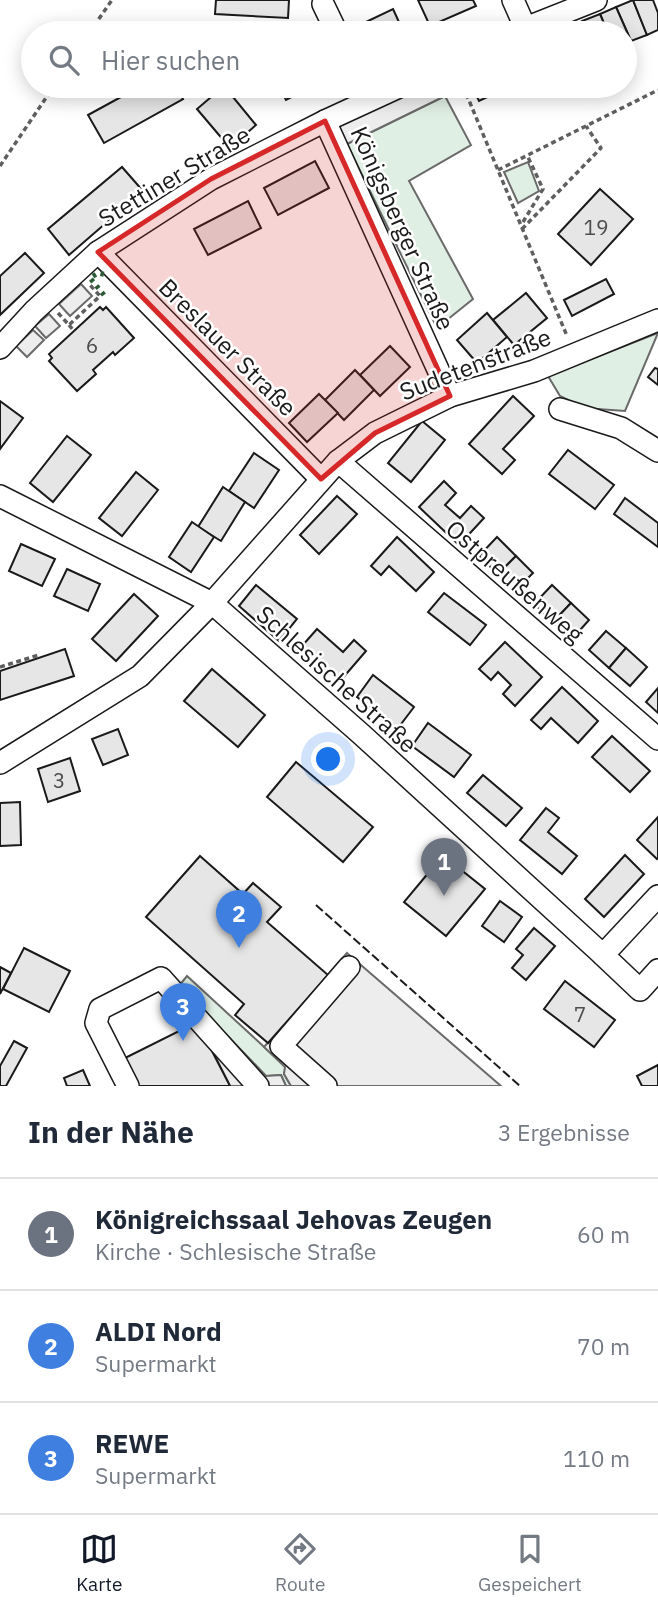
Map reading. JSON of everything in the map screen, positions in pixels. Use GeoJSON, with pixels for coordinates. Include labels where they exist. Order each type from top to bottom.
{"type":"FeatureCollection","features":[{"type":"Feature","properties":{"kind":"street"},"geometry":{"type":"LineString","coordinates":[[513,0],[517,21]]}},
{"type":"Feature","properties":{"kind":"street"},"geometry":{"type":"LineString","coordinates":[[542,21],[596,0]]}},
{"type":"Feature","properties":{"kind":"street"},"geometry":{"type":"LineString","coordinates":[[323,4],[331,21]]}},
{"type":"Feature","properties":{"kind":"street","name":"Stettiner Straße"},"geometry":{"type":"LineString","coordinates":[[0,348],[34,311],[98,252],[211,179],[325,121],[358,98]]}},
{"type":"Feature","properties":{"kind":"street","name":"Königsberger Straße"},"geometry":{"type":"LineString","coordinates":[[325,121],[450,396]]}},
{"type":"Feature","properties":{"kind":"street","name":"Breslauer Straße"},"geometry":{"type":"LineString","coordinates":[[98,252],[321,479]]}},
{"type":"Feature","properties":{"kind":"street","name":"Sudetenstraße"},"geometry":{"type":"LineString","coordinates":[[4,756],[140,676],[212,603],[338,461],[375,433],[450,396],[534,371],[658,320]]}},
{"type":"Feature","properties":{"kind":"street"},"geometry":{"type":"LineString","coordinates":[[560,409],[621,428],[658,451]]}},
{"type":"Feature","properties":{"kind":"street","name":"Ostpreußenweg"},"geometry":{"type":"LineString","coordinates":[[338,461],[658,739]]}},
{"type":"Feature","properties":{"kind":"street","name":"Schlesische Straße"},"geometry":{"type":"LineString","coordinates":[[0,496],[212,603],[371,743],[640,990],[658,970]]}},
{"type":"Feature","properties":{"kind":"street"},"geometry":{"type":"LineString","coordinates":[[603,955],[658,896]]}},
{"type":"Feature","properties":{"kind":"street"},"geometry":{"type":"LineString","coordinates":[[326,1086],[281,1046],[349,967]]}},
{"type":"Feature","properties":{"kind":"street"},"geometry":{"type":"LineString","coordinates":[[128,1086],[96,1023],[100,1009],[161,978],[258,1086]]}},
{"type":"Feature","properties":{"kind":"path"},"geometry":{"type":"LineString","coordinates":[[97,21],[112,0]]}},
{"type":"Feature","properties":{"kind":"path"},"geometry":{"type":"LineString","coordinates":[[498,170],[658,90]]}},
{"type":"Feature","properties":{"kind":"path"},"geometry":{"type":"LineString","coordinates":[[0,166],[46,98]]}},
{"type":"Feature","properties":{"kind":"path"},"geometry":{"type":"LineString","coordinates":[[468,98],[574,354]]}},
{"type":"Feature","properties":{"kind":"path"},"geometry":{"type":"LineString","coordinates":[[522,229],[601,148],[586,126]]}},
{"type":"Feature","properties":{"kind":"path"},"geometry":{"type":"LineString","coordinates":[[523,222],[543,189],[527,155]]}},
{"type":"Feature","properties":{"kind":"path"},"geometry":{"type":"LineString","coordinates":[[69,325],[100,296],[84,278]]}},
{"type":"Feature","properties":{"kind":"path"},"geometry":{"type":"LineString","coordinates":[[52,307],[74,331]]}},
{"type":"Feature","properties":{"kind":"path"},"geometry":{"type":"LineString","coordinates":[[0,667],[39,655]]}},
{"type":"Feature","properties":{"kind":"highlighted area"},"geometry":{"type":"Polygon","coordinates":[[[325,121],[450,396],[375,433],[321,479],[98,252],[211,179],[325,121]]]}},
{"type":"Feature","properties":{"kind":"green space"},"geometry":{"type":"Polygon","coordinates":[[[441,98],[446,98],[471,145],[409,181],[473,299],[437,328],[347,144],[441,98]]]}},
{"type":"Feature","properties":{"kind":"green space"},"geometry":{"type":"Polygon","coordinates":[[[528,162],[539,191],[518,203],[504,172],[528,162]]]}},
{"type":"Feature","properties":{"kind":"green space"},"geometry":{"type":"Polygon","coordinates":[[[658,333],[625,411],[584,408],[560,396],[548,376],[658,333]]]}},
{"type":"Feature","properties":{"kind":"green space"},"geometry":{"type":"Polygon","coordinates":[[[187,976],[286,1067],[284,1074],[291,1086],[286,1086],[281,1075],[266,1076],[178,987],[187,976]]]}},
{"type":"Feature","properties":{"kind":"shaded area"},"geometry":{"type":"Polygon","coordinates":[[[395,98],[441,98],[347,144],[338,126],[395,98]]]}},
{"type":"Feature","properties":{"kind":"shaded area"},"geometry":{"type":"Polygon","coordinates":[[[81,284],[92,296],[70,316],[59,304],[81,284]]]}},
{"type":"Feature","properties":{"kind":"shaded area"},"geometry":{"type":"Polygon","coordinates":[[[49,314],[60,326],[46,338],[35,326],[49,314]]]}},
{"type":"Feature","properties":{"kind":"shaded area"},"geometry":{"type":"Polygon","coordinates":[[[33,330],[44,340],[27,357],[16,346],[33,330]]]}},
{"type":"Feature","properties":{"kind":"shaded area"},"geometry":{"type":"Polygon","coordinates":[[[347,953],[501,1086],[291,1086],[284,1074],[285,1067],[264,1047],[347,953]]]}},
{"type":"Feature","properties":{"kind":"shaded area"},"geometry":{"type":"Polygon","coordinates":[[[216,1024],[266,1076],[281,1075],[286,1086],[230,1086],[201,1028],[216,1024]]]}},
{"type":"Feature","properties":{"kind":"building"},"geometry":{"type":"Polygon","coordinates":[[[216,0],[289,0],[288,18],[215,14],[216,0]]]}},
{"type":"Feature","properties":{"kind":"building"},"geometry":{"type":"Polygon","coordinates":[[[418,0],[473,0],[476,6],[442,21],[428,21],[418,0]]]}},
{"type":"Feature","properties":{"kind":"building"},"geometry":{"type":"Polygon","coordinates":[[[633,0],[647,35],[637,39],[637,21],[622,21],[616,7],[633,0]]]}},
{"type":"Feature","properties":{"kind":"building"},"geometry":{"type":"Polygon","coordinates":[[[633,0],[653,0],[658,13],[658,30],[647,35],[633,0]]]}},
{"type":"Feature","properties":{"kind":"building"},"geometry":{"type":"Polygon","coordinates":[[[616,7],[622,21],[603,21],[600,14],[616,7]]]}},
{"type":"Feature","properties":{"kind":"building"},"geometry":{"type":"Polygon","coordinates":[[[393,9],[398,21],[368,21],[393,9]]]}},
{"type":"Feature","properties":{"kind":"building"},"geometry":{"type":"Polygon","coordinates":[[[600,14],[603,21],[582,21],[600,14]]]}},
{"type":"Feature","properties":{"kind":"building"},"geometry":{"type":"Polygon","coordinates":[[[119,98],[183,99],[104,143],[88,115],[119,98]]]}},
{"type":"Feature","properties":{"kind":"building"},"geometry":{"type":"Polygon","coordinates":[[[210,98],[234,98],[256,125],[230,148],[197,109],[210,98]]]}},
{"type":"Feature","properties":{"kind":"building"},"geometry":{"type":"Polygon","coordinates":[[[315,161],[329,188],[278,215],[264,188],[315,161]]]}},
{"type":"Feature","properties":{"kind":"building"},"geometry":{"type":"Polygon","coordinates":[[[122,167],[143,191],[69,255],[48,229],[122,167]]]}},
{"type":"Feature","properties":{"kind":"building"},"geometry":{"type":"Polygon","coordinates":[[[600,189],[633,219],[591,265],[558,234],[600,189]]]}},
{"type":"Feature","properties":{"kind":"building"},"geometry":{"type":"Polygon","coordinates":[[[248,201],[261,228],[208,255],[194,229],[248,201]]]}},
{"type":"Feature","properties":{"kind":"building"},"geometry":{"type":"Polygon","coordinates":[[[25,253],[44,273],[0,315],[0,276],[25,253]]]}},
{"type":"Feature","properties":{"kind":"building"},"geometry":{"type":"Polygon","coordinates":[[[606,279],[614,294],[572,316],[564,300],[606,279]]]}},
{"type":"Feature","properties":{"kind":"building"},"geometry":{"type":"Polygon","coordinates":[[[526,293],[547,318],[514,345],[493,320],[526,293]]]}},
{"type":"Feature","properties":{"kind":"building"},"geometry":{"type":"Polygon","coordinates":[[[100,307],[103,310],[106,307],[134,338],[93,370],[96,374],[77,391],[49,361],[52,358],[49,354],[100,307]]]}},
{"type":"Feature","properties":{"kind":"building"},"geometry":{"type":"Polygon","coordinates":[[[487,313],[507,337],[477,363],[457,340],[487,313]]]}},
{"type":"Feature","properties":{"kind":"building"},"geometry":{"type":"Polygon","coordinates":[[[390,346],[410,367],[380,396],[360,375],[390,346]]]}},
{"type":"Feature","properties":{"kind":"building"},"geometry":{"type":"Polygon","coordinates":[[[655,368],[658,369],[658,385],[648,377],[655,368]]]}},
{"type":"Feature","properties":{"kind":"building"},"geometry":{"type":"Polygon","coordinates":[[[355,370],[374,390],[344,420],[325,400],[355,370]]]}},
{"type":"Feature","properties":{"kind":"building"},"geometry":{"type":"Polygon","coordinates":[[[319,394],[338,413],[307,442],[289,423],[319,394]]]}},
{"type":"Feature","properties":{"kind":"building"},"geometry":{"type":"Polygon","coordinates":[[[513,396],[534,416],[503,449],[515,460],[502,474],[469,444],[513,396]]]}},
{"type":"Feature","properties":{"kind":"building"},"geometry":{"type":"Polygon","coordinates":[[[0,401],[23,418],[0,449],[0,401]]]}},
{"type":"Feature","properties":{"kind":"building"},"geometry":{"type":"Polygon","coordinates":[[[422,421],[445,440],[411,482],[388,463],[422,421]]]}},
{"type":"Feature","properties":{"kind":"building"},"geometry":{"type":"Polygon","coordinates":[[[67,436],[91,455],[53,502],[30,483],[67,436]]]}},
{"type":"Feature","properties":{"kind":"building"},"geometry":{"type":"Polygon","coordinates":[[[568,450],[614,485],[595,509],[549,474],[568,450]]]}},
{"type":"Feature","properties":{"kind":"building"},"geometry":{"type":"Polygon","coordinates":[[[254,453],[279,470],[254,508],[229,491],[254,453]]]}},
{"type":"Feature","properties":{"kind":"building"},"geometry":{"type":"Polygon","coordinates":[[[136,472],[158,490],[122,536],[99,518],[136,472]]]}},
{"type":"Feature","properties":{"kind":"building"},"geometry":{"type":"Polygon","coordinates":[[[444,481],[456,493],[445,505],[460,518],[471,506],[484,518],[459,545],[419,507],[444,481]]]}},
{"type":"Feature","properties":{"kind":"building"},"geometry":{"type":"Polygon","coordinates":[[[223,487],[245,502],[221,541],[198,527],[223,487]]]}},
{"type":"Feature","properties":{"kind":"building"},"geometry":{"type":"Polygon","coordinates":[[[337,496],[357,514],[319,554],[300,535],[337,496]]]}},
{"type":"Feature","properties":{"kind":"building"},"geometry":{"type":"Polygon","coordinates":[[[625,498],[658,523],[658,547],[614,514],[625,498]]]}},
{"type":"Feature","properties":{"kind":"building"},"geometry":{"type":"Polygon","coordinates":[[[192,522],[214,537],[191,572],[169,557],[192,522]]]}},
{"type":"Feature","properties":{"kind":"building"},"geometry":{"type":"Polygon","coordinates":[[[397,537],[434,572],[416,591],[389,566],[381,575],[371,566],[397,537]]]}},
{"type":"Feature","properties":{"kind":"building"},"geometry":{"type":"Polygon","coordinates":[[[497,537],[516,556],[498,574],[479,556],[497,537]]]}},
{"type":"Feature","properties":{"kind":"building"},"geometry":{"type":"Polygon","coordinates":[[[21,544],[55,559],[42,586],[9,571],[21,544]]]}},
{"type":"Feature","properties":{"kind":"building"},"geometry":{"type":"Polygon","coordinates":[[[516,556],[533,573],[515,591],[498,574],[516,556]]]}},
{"type":"Feature","properties":{"kind":"building"},"geometry":{"type":"Polygon","coordinates":[[[67,569],[100,584],[88,611],[54,596],[67,569]]]}},
{"type":"Feature","properties":{"kind":"building"},"geometry":{"type":"Polygon","coordinates":[[[256,585],[297,619],[279,641],[239,606],[256,585]]]}},
{"type":"Feature","properties":{"kind":"building"},"geometry":{"type":"Polygon","coordinates":[[[552,585],[571,603],[553,622],[534,604],[552,585]]]}},
{"type":"Feature","properties":{"kind":"building"},"geometry":{"type":"Polygon","coordinates":[[[444,593],[486,625],[470,645],[428,612],[444,593]]]}},
{"type":"Feature","properties":{"kind":"building"},"geometry":{"type":"Polygon","coordinates":[[[134,594],[158,616],[116,661],[92,639],[134,594]]]}},
{"type":"Feature","properties":{"kind":"building"},"geometry":{"type":"Polygon","coordinates":[[[571,603],[589,620],[572,639],[553,622],[571,603]]]}},
{"type":"Feature","properties":{"kind":"building"},"geometry":{"type":"Polygon","coordinates":[[[317,629],[343,652],[354,640],[366,651],[341,680],[302,646],[317,629]]]}},
{"type":"Feature","properties":{"kind":"building"},"geometry":{"type":"Polygon","coordinates":[[[606,631],[626,648],[609,668],[589,650],[606,631]]]}},
{"type":"Feature","properties":{"kind":"building"},"geometry":{"type":"Polygon","coordinates":[[[505,642],[542,677],[515,706],[503,694],[511,685],[498,672],[491,680],[479,669],[505,642]]]}},
{"type":"Feature","properties":{"kind":"building"},"geometry":{"type":"Polygon","coordinates":[[[626,648],[647,667],[630,686],[609,668],[626,648]]]}},
{"type":"Feature","properties":{"kind":"building"},"geometry":{"type":"Polygon","coordinates":[[[65,649],[74,676],[0,700],[0,671],[65,649]]]}},
{"type":"Feature","properties":{"kind":"building"},"geometry":{"type":"Polygon","coordinates":[[[212,669],[265,715],[238,747],[184,701],[212,669]]]}},
{"type":"Feature","properties":{"kind":"building"},"geometry":{"type":"Polygon","coordinates":[[[373,675],[414,707],[398,728],[357,697],[373,675]]]}},
{"type":"Feature","properties":{"kind":"building"},"geometry":{"type":"Polygon","coordinates":[[[562,687],[598,721],[578,743],[551,718],[541,729],[531,720],[562,687]]]}},
{"type":"Feature","properties":{"kind":"building"},"geometry":{"type":"Polygon","coordinates":[[[658,688],[658,713],[646,702],[658,688]]]}},
{"type":"Feature","properties":{"kind":"building"},"geometry":{"type":"Polygon","coordinates":[[[428,723],[471,755],[454,777],[412,746],[428,723]]]}},
{"type":"Feature","properties":{"kind":"building"},"geometry":{"type":"Polygon","coordinates":[[[118,729],[128,755],[103,765],[92,739],[118,729]]]}},
{"type":"Feature","properties":{"kind":"building"},"geometry":{"type":"Polygon","coordinates":[[[612,736],[650,771],[630,792],[592,757],[612,736]]]}},
{"type":"Feature","properties":{"kind":"building"},"geometry":{"type":"Polygon","coordinates":[[[70,758],[80,791],[48,802],[38,769],[70,758]]]}},
{"type":"Feature","properties":{"kind":"building"},"geometry":{"type":"Polygon","coordinates":[[[296,762],[373,827],[343,862],[267,797],[296,762]]]}},
{"type":"Feature","properties":{"kind":"building"},"geometry":{"type":"Polygon","coordinates":[[[483,775],[522,808],[506,826],[467,793],[483,775]]]}},
{"type":"Feature","properties":{"kind":"building"},"geometry":{"type":"Polygon","coordinates":[[[20,802],[21,845],[0,846],[0,803],[20,802]]]}},
{"type":"Feature","properties":{"kind":"building"},"geometry":{"type":"Polygon","coordinates":[[[546,808],[559,818],[548,832],[577,856],[562,874],[520,840],[546,808]]]}},
{"type":"Feature","properties":{"kind":"building"},"geometry":{"type":"Polygon","coordinates":[[[658,817],[658,858],[657,859],[637,840],[658,817]]]}},
{"type":"Feature","properties":{"kind":"building"},"geometry":{"type":"Polygon","coordinates":[[[625,855],[644,874],[604,917],[585,899],[625,855]]]}},
{"type":"Feature","properties":{"kind":"building"},"geometry":{"type":"Polygon","coordinates":[[[200,856],[243,894],[253,883],[281,907],[267,922],[328,975],[268,1043],[235,1015],[244,1004],[146,917],[200,856]]]}},
{"type":"Feature","properties":{"kind":"building"},"geometry":{"type":"Polygon","coordinates":[[[435,865],[448,875],[455,865],[485,889],[446,936],[404,902],[435,865]]]}},
{"type":"Feature","properties":{"kind":"building"},"geometry":{"type":"Polygon","coordinates":[[[500,901],[522,917],[504,942],[482,926],[500,901]]]}},
{"type":"Feature","properties":{"kind":"building"},"geometry":{"type":"Polygon","coordinates":[[[534,928],[555,946],[526,980],[512,968],[523,955],[516,949],[534,928]]]}},
{"type":"Feature","properties":{"kind":"building"},"geometry":{"type":"Polygon","coordinates":[[[24,948],[70,971],[49,1012],[3,989],[24,948]]]}},
{"type":"Feature","properties":{"kind":"building"},"geometry":{"type":"Polygon","coordinates":[[[0,967],[11,973],[0,994],[0,967]]]}},
{"type":"Feature","properties":{"kind":"building"},"geometry":{"type":"Polygon","coordinates":[[[565,981],[615,1020],[594,1047],[544,1009],[565,981]]]}},
{"type":"Feature","properties":{"kind":"building"},"geometry":{"type":"Polygon","coordinates":[[[197,1022],[230,1086],[134,1086],[121,1060],[197,1022]]]}},
{"type":"Feature","properties":{"kind":"building"},"geometry":{"type":"Polygon","coordinates":[[[14,1041],[27,1048],[6,1086],[0,1086],[0,1066],[14,1041]]]}},
{"type":"Feature","properties":{"kind":"building"},"geometry":{"type":"Polygon","coordinates":[[[658,1065],[658,1086],[642,1086],[637,1076],[658,1065]]]}},
{"type":"Feature","properties":{"kind":"building"},"geometry":{"type":"Polygon","coordinates":[[[83,1070],[90,1086],[67,1086],[64,1078],[83,1070]]]}},
{"type":"Feature","properties":{"kind":"hedge"},"geometry":{"type":"LineString","coordinates":[[104,295],[90,278],[98,273],[107,275]]}},
{"type":"Feature","properties":{"kind":"fence"},"geometry":{"type":"LineString","coordinates":[[316,905],[520,1086]]}},
{"type":"Feature","properties":{"kind":"place","name":"Königreichssaal Jehovas Zeugen"},"geometry":{"type":"Point","coordinates":[444,896]}},
{"type":"Feature","properties":{"kind":"place","name":"ALDI Nord"},"geometry":{"type":"Point","coordinates":[239,948]}},
{"type":"Feature","properties":{"kind":"place","name":"REWE"},"geometry":{"type":"Point","coordinates":[183,1041]}}]}
